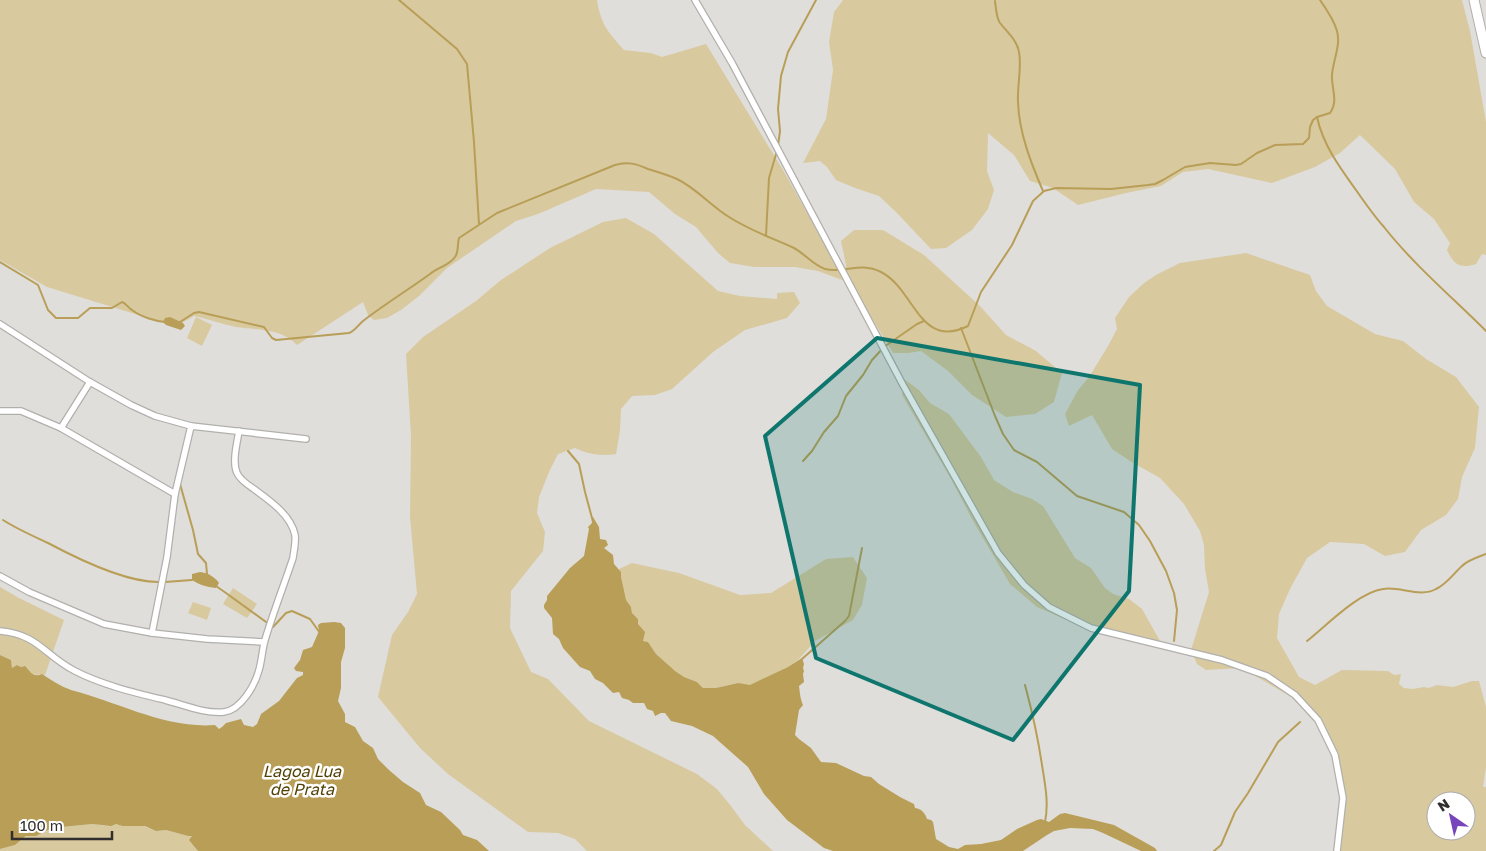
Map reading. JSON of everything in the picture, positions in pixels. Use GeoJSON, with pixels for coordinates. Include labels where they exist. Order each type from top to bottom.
{"type":"FeatureCollection","features":[{"type":"Feature","properties":{"kind":"main road"},"geometry":{"type":"LineString","coordinates":[[1474,0],[1486,53]]}},
{"type":"Feature","properties":{"kind":"street"},"geometry":{"type":"LineString","coordinates":[[695,0],[732,63],[903,385],[998,553],[1024,585],[1049,607],[1091,628],[1222,660],[1267,676],[1294,695],[1318,720],[1335,755],[1343,798],[1336,851]]}},
{"type":"Feature","properties":{"kind":"street"},"geometry":{"type":"LineString","coordinates":[[0,324],[90,382],[130,405],[147,412],[191,426],[306,439]]}},
{"type":"Feature","properties":{"kind":"street"},"geometry":{"type":"LineString","coordinates":[[61,428],[90,382]]}},
{"type":"Feature","properties":{"kind":"street"},"geometry":{"type":"LineString","coordinates":[[0,411],[21,411],[61,428],[175,494]]}},
{"type":"Feature","properties":{"kind":"street"},"geometry":{"type":"LineString","coordinates":[[152,633],[167,557],[175,494],[191,426]]}},
{"type":"Feature","properties":{"kind":"street"},"geometry":{"type":"LineString","coordinates":[[0,631],[23,635],[35,641],[63,664],[76,672],[97,680],[207,712],[226,712],[235,708],[244,700],[259,672],[264,642],[293,558],[296,536],[294,529],[284,515],[243,481],[236,472],[239,431]]}},
{"type":"Feature","properties":{"kind":"street"},"geometry":{"type":"LineString","coordinates":[[0,576],[28,592],[104,624],[152,633],[207,639],[264,642]]}},
{"type":"Feature","properties":{"kind":"highlighted area"},"geometry":{"type":"Polygon","coordinates":[[[877,338],[1140,385],[1129,591],[1013,740],[816,658],[765,436],[877,338]]]}},
{"type":"Feature","properties":{"kind":"shaded area"},"geometry":{"type":"Polygon","coordinates":[[[0,0],[597,0],[606,28],[624,50],[651,53],[662,57],[706,44],[783,170],[845,280],[846,265],[841,241],[854,230],[883,230],[924,255],[980,306],[1006,335],[1036,351],[1062,373],[1054,402],[1035,414],[1006,417],[972,395],[948,371],[921,351],[893,353],[859,297],[845,281],[818,271],[795,267],[754,267],[730,263],[718,253],[696,227],[675,214],[649,192],[596,189],[538,214],[516,221],[447,268],[419,296],[387,318],[374,320],[368,315],[363,302],[297,345],[284,335],[236,327],[194,316],[180,324],[171,325],[47,287],[0,260],[0,0]]]}},
{"type":"Feature","properties":{"kind":"shaded area"},"geometry":{"type":"Polygon","coordinates":[[[843,0],[1462,0],[1470,31],[1486,122],[1486,255],[1482,254],[1476,264],[1462,266],[1455,262],[1447,250],[1450,243],[1434,219],[1414,202],[1395,169],[1360,135],[1340,153],[1315,167],[1272,183],[1208,169],[1183,172],[1161,186],[1078,205],[1053,188],[1030,181],[1014,155],[988,133],[987,171],[994,190],[988,209],[972,230],[946,248],[931,249],[879,196],[836,180],[820,161],[803,163],[826,119],[833,70],[829,42],[834,12],[843,0]]]}},
{"type":"Feature","properties":{"kind":"shaded area"},"geometry":{"type":"Polygon","coordinates":[[[626,218],[654,234],[718,291],[740,296],[777,299],[777,293],[794,292],[800,303],[787,318],[745,330],[713,352],[672,389],[655,395],[632,396],[621,409],[616,454],[595,454],[575,448],[558,454],[539,497],[537,513],[545,532],[543,551],[511,591],[510,628],[531,672],[548,679],[589,721],[697,774],[717,789],[745,825],[773,851],[587,851],[575,839],[558,833],[528,832],[448,774],[420,748],[378,697],[392,635],[408,612],[417,594],[410,517],[411,436],[406,354],[423,337],[476,301],[501,280],[550,248],[603,222],[626,218]]]}},
{"type":"Feature","properties":{"kind":"shaded area"},"geometry":{"type":"Polygon","coordinates":[[[1246,253],[1310,275],[1316,291],[1327,306],[1375,334],[1403,341],[1426,359],[1456,377],[1479,407],[1475,448],[1462,477],[1458,499],[1446,515],[1421,530],[1405,552],[1385,556],[1364,544],[1330,542],[1307,558],[1279,614],[1277,638],[1299,677],[1315,685],[1342,670],[1388,671],[1394,675],[1401,674],[1399,684],[1404,688],[1413,689],[1429,688],[1437,685],[1453,687],[1472,681],[1479,681],[1486,707],[1486,767],[1483,787],[1486,787],[1486,851],[1334,851],[1342,788],[1339,765],[1319,725],[1303,704],[1242,668],[1206,670],[1197,664],[1191,650],[1209,592],[1205,569],[1204,545],[1200,531],[1184,504],[1160,478],[1112,449],[1092,415],[1069,426],[1065,414],[1117,329],[1115,318],[1129,297],[1156,275],[1180,263],[1246,253]]]}},
{"type":"Feature","properties":{"kind":"shaded area"},"geometry":{"type":"Polygon","coordinates":[[[196,317],[212,325],[202,346],[187,338],[196,317]]]}},
{"type":"Feature","properties":{"kind":"shaded area"},"geometry":{"type":"Polygon","coordinates":[[[904,379],[919,390],[930,403],[949,414],[981,457],[994,480],[1013,492],[1032,499],[1043,506],[1075,558],[1091,568],[1105,588],[1113,594],[1129,599],[1142,609],[1160,641],[1112,635],[1074,623],[1037,607],[1010,584],[902,395],[904,379]]]}},
{"type":"Feature","properties":{"kind":"shaded area"},"geometry":{"type":"Polygon","coordinates":[[[853,557],[867,578],[862,605],[853,620],[815,641],[790,666],[749,686],[737,683],[717,688],[703,688],[697,682],[684,677],[673,670],[656,654],[648,642],[643,641],[644,632],[638,624],[638,619],[632,613],[631,607],[625,600],[619,569],[632,563],[679,573],[740,595],[771,593],[826,559],[853,557]]]}},
{"type":"Feature","properties":{"kind":"shaded area"},"geometry":{"type":"Polygon","coordinates":[[[0,587],[64,620],[45,675],[33,674],[26,668],[18,665],[12,668],[11,660],[0,655],[0,587]]]}},
{"type":"Feature","properties":{"kind":"shaded area"},"geometry":{"type":"Polygon","coordinates":[[[233,588],[257,604],[247,618],[223,604],[233,588]]]}},
{"type":"Feature","properties":{"kind":"shaded area"},"geometry":{"type":"Polygon","coordinates":[[[193,602],[211,608],[207,620],[188,613],[193,602]]]}},
{"type":"Feature","properties":{"kind":"shaded area"},"geometry":{"type":"Polygon","coordinates":[[[92,824],[104,826],[116,824],[122,826],[144,826],[156,831],[166,830],[192,836],[190,840],[198,851],[0,851],[0,849],[15,845],[27,836],[36,836],[54,828],[92,824]]]}},
{"type":"Feature","properties":{"kind":"water"},"geometry":{"type":"Polygon","coordinates":[[[170,317],[183,323],[185,326],[181,330],[166,325],[163,322],[165,318],[170,317]]]}},
{"type":"Feature","properties":{"kind":"water"},"geometry":{"type":"Polygon","coordinates":[[[591,517],[593,517],[599,527],[600,539],[606,540],[608,545],[604,548],[613,555],[614,564],[621,572],[626,600],[631,607],[632,613],[638,619],[638,624],[645,632],[643,641],[648,642],[656,654],[675,671],[697,682],[703,688],[716,688],[738,683],[750,685],[788,667],[802,658],[804,682],[799,686],[803,705],[799,710],[795,735],[811,748],[821,762],[836,763],[864,776],[871,777],[879,784],[914,804],[915,808],[921,810],[927,819],[933,822],[936,839],[949,847],[958,849],[965,845],[1001,840],[1017,829],[1037,820],[1041,819],[1049,822],[1060,814],[1065,813],[1114,825],[1155,848],[1157,851],[1141,851],[1093,829],[1070,828],[1054,831],[1023,851],[833,851],[824,848],[787,820],[764,794],[748,767],[713,736],[692,726],[671,721],[665,713],[655,716],[653,711],[647,709],[644,703],[633,703],[622,698],[619,692],[613,693],[603,683],[595,679],[590,671],[580,667],[553,634],[552,618],[544,608],[544,605],[547,596],[570,568],[584,556],[588,527],[592,523],[591,517]]]}},
{"type":"Feature","properties":{"kind":"water"},"geometry":{"type":"Polygon","coordinates":[[[200,572],[208,574],[219,583],[216,588],[203,586],[192,580],[192,574],[200,572]]]}},
{"type":"Feature","properties":{"kind":"water","name":"Lagoa Lua de Prata"},"geometry":{"type":"Polygon","coordinates":[[[334,622],[341,623],[345,628],[345,648],[341,662],[341,688],[338,701],[345,714],[345,722],[355,727],[363,741],[373,748],[378,759],[389,770],[420,793],[426,805],[441,812],[463,835],[477,840],[489,851],[198,851],[189,840],[192,836],[166,830],[156,831],[145,826],[122,826],[116,824],[111,826],[92,824],[52,828],[36,836],[26,836],[15,845],[0,849],[0,655],[11,660],[12,668],[17,665],[25,666],[34,675],[42,674],[71,690],[142,714],[178,723],[215,725],[219,729],[226,723],[241,719],[244,725],[253,727],[257,724],[261,714],[279,701],[297,678],[303,675],[303,672],[296,671],[294,668],[300,660],[303,650],[312,647],[319,631],[318,625],[334,622]]]}},
{"type":"Feature","properties":{"kind":"waterway"},"geometry":{"type":"LineString","coordinates":[[399,0],[457,49],[467,64],[479,224]]}},
{"type":"Feature","properties":{"kind":"waterway"},"geometry":{"type":"LineString","coordinates":[[778,146],[780,131],[778,109],[781,76],[788,52],[816,0]]}},
{"type":"Feature","properties":{"kind":"waterway"},"geometry":{"type":"LineString","coordinates":[[180,322],[199,312],[264,327],[272,338],[276,340],[349,333],[380,309],[453,260],[456,255],[459,238],[497,213],[615,165],[628,163],[677,179],[691,187],[716,208],[737,222],[794,248],[825,269],[866,268],[881,272],[902,291],[928,324],[939,330],[952,331],[968,326],[981,292],[1012,245],[1033,201],[1044,191],[1056,188],[1111,189],[1155,184],[1185,167],[1210,163],[1236,165],[1275,145],[1303,144],[1309,138],[1313,120],[1330,113],[1334,104],[1332,75],[1338,37],[1336,27],[1320,0]]}},
{"type":"Feature","properties":{"kind":"waterway"},"geometry":{"type":"LineString","coordinates":[[995,1],[999,21],[1018,48],[1020,64],[1019,114],[1030,159],[1043,191]]}},
{"type":"Feature","properties":{"kind":"waterway"},"geometry":{"type":"LineString","coordinates":[[1317,117],[1323,137],[1333,156],[1377,218],[1420,268],[1486,331]]}},
{"type":"Feature","properties":{"kind":"waterway"},"geometry":{"type":"LineString","coordinates":[[766,235],[769,178],[777,151]]}},
{"type":"Feature","properties":{"kind":"waterway"},"geometry":{"type":"LineString","coordinates":[[0,262],[38,285],[48,310],[56,318],[78,318],[90,308],[112,308],[122,302],[140,315],[165,322]]}},
{"type":"Feature","properties":{"kind":"waterway"},"geometry":{"type":"LineString","coordinates":[[803,461],[838,416],[846,396],[872,360],[884,347],[924,321]]}},
{"type":"Feature","properties":{"kind":"waterway"},"geometry":{"type":"LineString","coordinates":[[961,328],[995,416],[1003,434],[1014,450],[1037,462],[1077,496],[1124,512],[1139,525],[1150,541],[1166,571],[1174,593],[1177,610],[1174,641]]}},
{"type":"Feature","properties":{"kind":"waterway"},"geometry":{"type":"LineString","coordinates":[[568,451],[579,464],[592,518]]}},
{"type":"Feature","properties":{"kind":"waterway"},"geometry":{"type":"LineString","coordinates":[[180,484],[198,554],[206,563],[207,574]]}},
{"type":"Feature","properties":{"kind":"waterway"},"geometry":{"type":"LineString","coordinates":[[3,520],[102,569],[132,579],[160,582]]}},
{"type":"Feature","properties":{"kind":"waterway"},"geometry":{"type":"LineString","coordinates":[[802,659],[849,616],[862,548]]}},
{"type":"Feature","properties":{"kind":"waterway"},"geometry":{"type":"LineString","coordinates":[[1307,641],[1344,610],[1374,591],[1383,589],[1417,592],[1430,591],[1444,584],[1467,562],[1486,554]]}},
{"type":"Feature","properties":{"kind":"waterway"},"geometry":{"type":"LineString","coordinates":[[165,582],[192,580]]}},
{"type":"Feature","properties":{"kind":"waterway"},"geometry":{"type":"LineString","coordinates":[[216,586],[273,627],[286,613],[292,611],[310,619],[320,633]]}},
{"type":"Feature","properties":{"kind":"waterway"},"geometry":{"type":"LineString","coordinates":[[1025,685],[1037,735],[1044,779],[1047,801],[1045,822]]}},
{"type":"Feature","properties":{"kind":"waterway"},"geometry":{"type":"LineString","coordinates":[[1214,851],[1221,845],[1235,812],[1278,742],[1300,722]]}}]}
